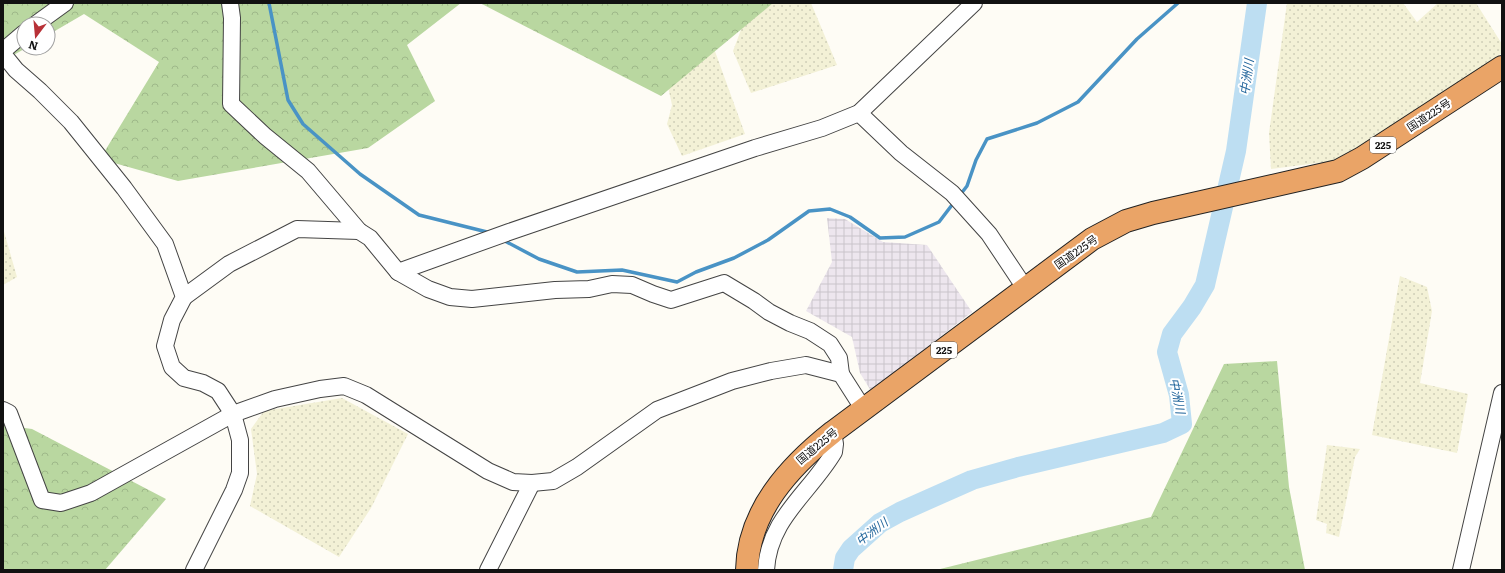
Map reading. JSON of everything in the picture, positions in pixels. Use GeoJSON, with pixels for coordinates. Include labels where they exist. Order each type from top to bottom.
{"type":"FeatureCollection","features":[{"type":"Feature","properties":{"kind":"highway","name":"国道225号"},"geometry":{"type":"LineString","coordinates":[[747,570],[751,542],[760,516],[770,498],[797,463],[833,432],[1092,239],[1126,220],[1206,200],[1338,171],[1362,158],[1502,67]]}},
{"type":"Feature","properties":{"kind":"street"},"geometry":{"type":"LineString","coordinates":[[47,16],[65,3]]}},
{"type":"Feature","properties":{"kind":"street"},"geometry":{"type":"LineString","coordinates":[[230,3],[232,18],[231,104],[264,136],[308,171],[359,231],[370,238],[398,272],[428,289],[450,297],[472,300],[555,290],[589,289],[612,284],[632,285],[652,294],[671,300],[724,283],[769,312],[810,331],[830,344],[839,358],[841,374],[864,410]]}},
{"type":"Feature","properties":{"kind":"street"},"geometry":{"type":"LineString","coordinates":[[398,272],[681,173],[755,148],[822,128],[859,113],[974,3]]}},
{"type":"Feature","properties":{"kind":"street"},"geometry":{"type":"LineString","coordinates":[[3,51],[16,40]]}},
{"type":"Feature","properties":{"kind":"street"},"geometry":{"type":"LineString","coordinates":[[3,54],[16,70],[71,122],[124,188],[165,244],[184,297]]}},
{"type":"Feature","properties":{"kind":"street"},"geometry":{"type":"LineString","coordinates":[[859,113],[901,153],[956,197],[989,234],[1025,288]]}},
{"type":"Feature","properties":{"kind":"street"},"geometry":{"type":"LineString","coordinates":[[194,570],[229,502],[240,473],[240,440],[233,414],[218,391],[203,383],[184,378],[172,367],[165,346],[172,320],[184,297],[217,271],[297,229],[359,231]]}},
{"type":"Feature","properties":{"kind":"street"},"geometry":{"type":"LineString","coordinates":[[3,410],[9,413],[42,500],[61,503],[91,493],[233,414],[276,399],[320,388],[344,386],[366,395],[488,471],[513,482],[532,483],[552,481],[577,467],[622,433],[657,410],[732,381],[771,371],[806,365],[841,374]]}},
{"type":"Feature","properties":{"kind":"street"},"geometry":{"type":"LineString","coordinates":[[1461,570],[1502,393]]}},
{"type":"Feature","properties":{"kind":"street"},"geometry":{"type":"LineString","coordinates":[[766,570],[770,548],[778,526],[834,452],[835,444],[833,432]]}},
{"type":"Feature","properties":{"kind":"street"},"geometry":{"type":"LineString","coordinates":[[488,570],[532,483]]}},
{"type":"Feature","properties":{"kind":"shaded area"},"geometry":{"type":"Polygon","coordinates":[[[772,3],[811,3],[837,65],[751,93],[733,51],[747,14],[772,3]]]}},
{"type":"Feature","properties":{"kind":"shaded area"},"geometry":{"type":"Polygon","coordinates":[[[1287,3],[1403,3],[1417,22],[1438,3],[1476,3],[1502,44],[1502,53],[1397,124],[1333,161],[1271,169],[1269,133],[1287,3]]]}},
{"type":"Feature","properties":{"kind":"shaded area"},"geometry":{"type":"Polygon","coordinates":[[[704,21],[745,134],[682,156],[667,124],[672,105],[663,64],[704,21]]]}},
{"type":"Feature","properties":{"kind":"shaded area"},"geometry":{"type":"Polygon","coordinates":[[[827,218],[845,219],[883,242],[927,245],[972,312],[871,391],[860,373],[852,337],[806,311],[832,262],[827,218]]]}},
{"type":"Feature","properties":{"kind":"shaded area"},"geometry":{"type":"Polygon","coordinates":[[[3,228],[17,277],[3,285],[3,228]]]}},
{"type":"Feature","properties":{"kind":"shaded area"},"geometry":{"type":"Polygon","coordinates":[[[1400,276],[1427,287],[1432,311],[1420,383],[1468,394],[1457,453],[1372,435],[1400,276]]]}},
{"type":"Feature","properties":{"kind":"shaded area"},"geometry":{"type":"Polygon","coordinates":[[[342,398],[408,434],[371,508],[339,557],[250,506],[257,474],[251,429],[264,411],[342,398]]]}},
{"type":"Feature","properties":{"kind":"shaded area"},"geometry":{"type":"Polygon","coordinates":[[[1327,445],[1360,449],[1355,457],[1339,537],[1326,533],[1327,524],[1316,520],[1327,445]]]}},
{"type":"Feature","properties":{"kind":"green space"},"geometry":{"type":"Polygon","coordinates":[[[3,3],[461,3],[407,45],[435,101],[368,148],[178,181],[100,159],[159,62],[84,14],[56,30],[56,16],[16,16],[16,54],[3,61],[3,3]]]}},
{"type":"Feature","properties":{"kind":"green space"},"geometry":{"type":"Polygon","coordinates":[[[480,3],[773,3],[661,96],[480,3]]]}},
{"type":"Feature","properties":{"kind":"green space"},"geometry":{"type":"Polygon","coordinates":[[[1277,361],[1289,487],[1305,570],[936,570],[1151,517],[1224,364],[1277,361]]]}},
{"type":"Feature","properties":{"kind":"green space"},"geometry":{"type":"Polygon","coordinates":[[[3,425],[32,429],[166,499],[105,570],[3,570],[3,425]]]}},
{"type":"Feature","properties":{"kind":"waterway"},"geometry":{"type":"LineString","coordinates":[[269,3],[288,100],[303,124],[360,174],[419,215],[491,233]]}},
{"type":"Feature","properties":{"kind":"waterway"},"geometry":{"type":"LineString","coordinates":[[960,195],[967,186],[976,160],[987,139],[1037,123],[1078,102],[1137,39],[1178,3]]}},
{"type":"Feature","properties":{"kind":"waterway","name":"中洲川"},"geometry":{"type":"LineString","coordinates":[[843,570],[845,558],[851,549],[880,523],[900,512],[972,480],[1018,467],[1163,433],[1182,424],[1179,395],[1167,352],[1172,334],[1192,307],[1205,285],[1236,151],[1257,3]]}},
{"type":"Feature","properties":{"kind":"waterway"},"geometry":{"type":"LineString","coordinates":[[503,240],[539,259],[577,272],[622,270],[677,282],[696,272],[734,258],[768,240],[809,211],[830,209],[850,217],[880,238],[905,237],[939,222],[955,201]]}}]}
